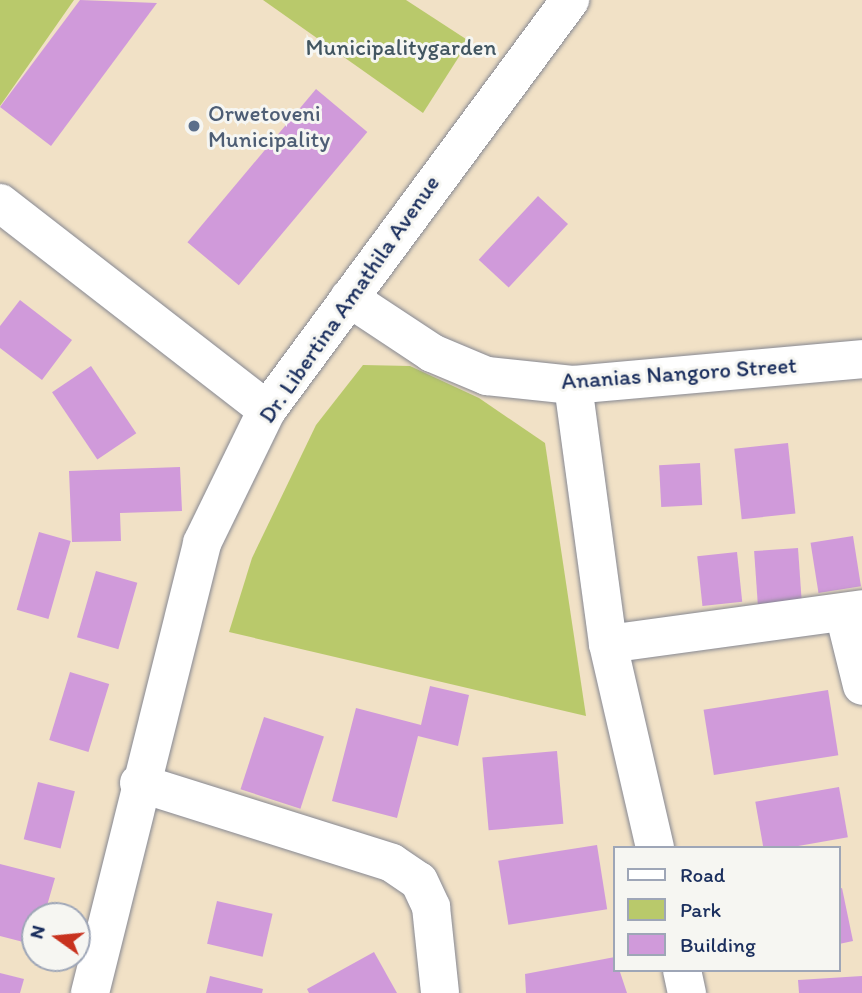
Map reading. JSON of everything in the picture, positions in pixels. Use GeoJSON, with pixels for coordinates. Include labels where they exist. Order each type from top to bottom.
{"type":"FeatureCollection","features":[{"type":"Feature","properties":{"kind":"street","name":"Dr. Libertina Amathila Avenue"},"geometry":{"type":"LineString","coordinates":[[90,993],[139,783],[202,543],[267,410],[570,0]]}},
{"type":"Feature","properties":{"kind":"street"},"geometry":{"type":"LineString","coordinates":[[0,203],[267,410]]}},
{"type":"Feature","properties":{"kind":"street","name":"Ananias Nangoro Street"},"geometry":{"type":"LineString","coordinates":[[349,298],[432,353],[487,376],[573,385],[862,359]]}},
{"type":"Feature","properties":{"kind":"street"},"geometry":{"type":"LineString","coordinates":[[573,385],[608,644],[655,846]]}},
{"type":"Feature","properties":{"kind":"street"},"geometry":{"type":"LineString","coordinates":[[608,644],[853,611],[862,686]]}},
{"type":"Feature","properties":{"kind":"street"},"geometry":{"type":"LineString","coordinates":[[139,783],[392,863],[419,881],[431,907],[440,993]]}},
{"type":"Feature","properties":{"kind":"street"},"geometry":{"type":"LineString","coordinates":[[682,972],[687,993]]}},
{"type":"Feature","properties":{"kind":"green space"},"geometry":{"type":"Polygon","coordinates":[[[0,0],[74,0],[0,106],[0,0]]]}},
{"type":"Feature","properties":{"kind":"green space","name":"Municipalitygarden"},"geometry":{"type":"Polygon","coordinates":[[[263,0],[406,0],[469,41],[423,113],[263,0]]]}},
{"type":"Feature","properties":{"kind":"green space"},"geometry":{"type":"Polygon","coordinates":[[[363,365],[410,366],[479,398],[545,443],[586,716],[229,632],[252,558],[316,425],[363,365]]]}},
{"type":"Feature","properties":{"kind":"building"},"geometry":{"type":"Polygon","coordinates":[[[80,0],[157,3],[51,146],[0,107],[80,0]]]}},
{"type":"Feature","properties":{"kind":"building"},"geometry":{"type":"Polygon","coordinates":[[[316,89],[367,132],[239,285],[187,242],[316,89]]]}},
{"type":"Feature","properties":{"kind":"building"},"geometry":{"type":"Polygon","coordinates":[[[538,196],[568,224],[509,288],[479,260],[538,196]]]}},
{"type":"Feature","properties":{"kind":"building"},"geometry":{"type":"Polygon","coordinates":[[[20,300],[72,340],[42,380],[0,348],[0,326],[20,300]]]}},
{"type":"Feature","properties":{"kind":"building"},"geometry":{"type":"Polygon","coordinates":[[[91,366],[136,433],[97,459],[52,392],[91,366]]]}},
{"type":"Feature","properties":{"kind":"building"},"geometry":{"type":"Polygon","coordinates":[[[788,443],[795,514],[742,519],[734,449],[788,443]]]}},
{"type":"Feature","properties":{"kind":"building"},"geometry":{"type":"Polygon","coordinates":[[[700,463],[702,505],[661,507],[659,465],[700,463]]]}},
{"type":"Feature","properties":{"kind":"building"},"geometry":{"type":"Polygon","coordinates":[[[180,467],[182,511],[120,513],[121,541],[72,542],[69,471],[180,467]]]}},
{"type":"Feature","properties":{"kind":"building"},"geometry":{"type":"Polygon","coordinates":[[[39,532],[71,541],[48,619],[17,610],[39,532]]]}},
{"type":"Feature","properties":{"kind":"building"},"geometry":{"type":"Polygon","coordinates":[[[853,536],[861,586],[819,593],[811,543],[853,536]]]}},
{"type":"Feature","properties":{"kind":"building"},"geometry":{"type":"Polygon","coordinates":[[[798,548],[802,601],[758,604],[754,551],[798,548]]]}},
{"type":"Feature","properties":{"kind":"building"},"geometry":{"type":"Polygon","coordinates":[[[737,552],[742,602],[702,606],[697,556],[737,552]]]}},
{"type":"Feature","properties":{"kind":"building"},"geometry":{"type":"Polygon","coordinates":[[[96,571],[137,583],[118,649],[77,637],[96,571]]]}},
{"type":"Feature","properties":{"kind":"building"},"geometry":{"type":"Polygon","coordinates":[[[70,672],[109,684],[88,752],[49,740],[70,672]]]}},
{"type":"Feature","properties":{"kind":"building"},"geometry":{"type":"Polygon","coordinates":[[[430,686],[469,695],[458,746],[418,736],[397,818],[332,801],[356,708],[421,725],[430,686]]]}},
{"type":"Feature","properties":{"kind":"building"},"geometry":{"type":"Polygon","coordinates":[[[828,690],[838,755],[714,775],[704,710],[828,690]]]}},
{"type":"Feature","properties":{"kind":"building"},"geometry":{"type":"Polygon","coordinates":[[[264,717],[324,736],[300,809],[241,789],[264,717]]]}},
{"type":"Feature","properties":{"kind":"building"},"geometry":{"type":"Polygon","coordinates":[[[557,751],[563,824],[489,830],[482,758],[557,751]]]}},
{"type":"Feature","properties":{"kind":"building"},"geometry":{"type":"Polygon","coordinates":[[[38,782],[75,791],[61,848],[24,839],[38,782]]]}},
{"type":"Feature","properties":{"kind":"building"},"geometry":{"type":"Polygon","coordinates":[[[839,787],[848,837],[798,846],[763,846],[755,802],[839,787]]]}},
{"type":"Feature","properties":{"kind":"building"},"geometry":{"type":"Polygon","coordinates":[[[597,845],[607,909],[508,925],[498,861],[597,845]]]}},
{"type":"Feature","properties":{"kind":"building"},"geometry":{"type":"Polygon","coordinates":[[[0,864],[55,878],[48,902],[21,902],[21,941],[0,936],[0,864]]]}},
{"type":"Feature","properties":{"kind":"building"},"geometry":{"type":"Polygon","coordinates":[[[841,888],[853,941],[841,944],[841,888]]]}},
{"type":"Feature","properties":{"kind":"building"},"geometry":{"type":"Polygon","coordinates":[[[217,901],[273,914],[263,957],[207,944],[217,901]]]}},
{"type":"Feature","properties":{"kind":"building"},"geometry":{"type":"Polygon","coordinates":[[[374,952],[397,993],[309,993],[307,989],[374,952]]]}},
{"type":"Feature","properties":{"kind":"building"},"geometry":{"type":"Polygon","coordinates":[[[614,957],[614,972],[620,972],[627,993],[526,993],[525,974],[614,957]]]}},
{"type":"Feature","properties":{"kind":"building"},"geometry":{"type":"Polygon","coordinates":[[[0,973],[24,979],[20,993],[0,993],[0,973]]]}},
{"type":"Feature","properties":{"kind":"building"},"geometry":{"type":"Polygon","coordinates":[[[210,976],[263,989],[262,993],[206,993],[210,976]]]}},
{"type":"Feature","properties":{"kind":"building"},"geometry":{"type":"Polygon","coordinates":[[[862,976],[862,993],[799,993],[798,980],[862,976]]]}},
{"type":"Feature","properties":{"kind":"place","name":"Orwetoveni Municipality"},"geometry":{"type":"Point","coordinates":[194,126]}}]}
